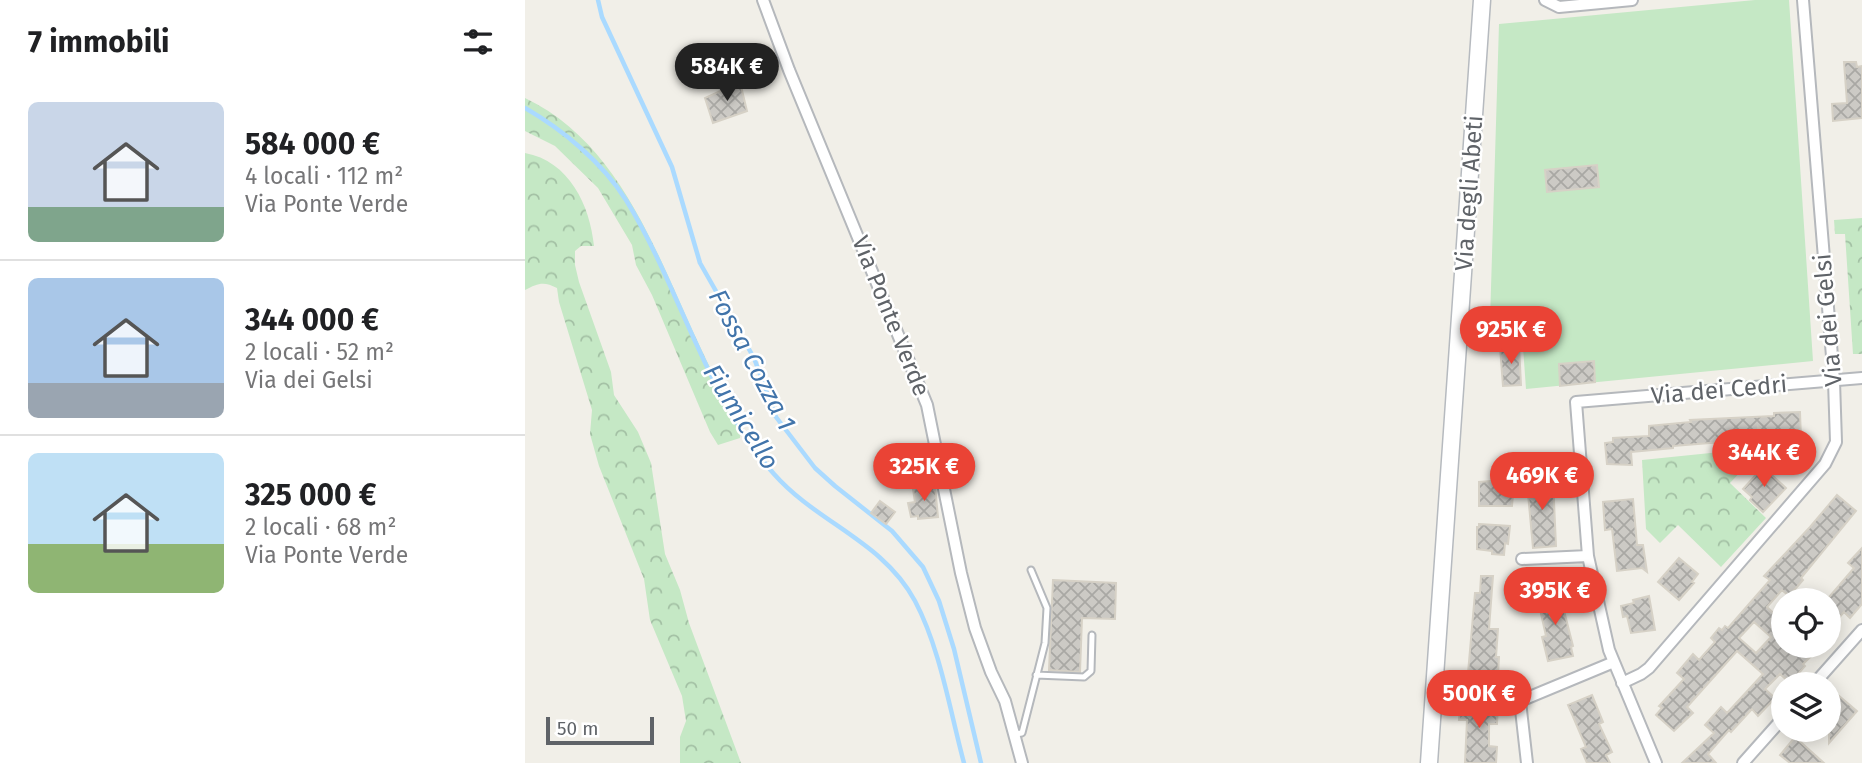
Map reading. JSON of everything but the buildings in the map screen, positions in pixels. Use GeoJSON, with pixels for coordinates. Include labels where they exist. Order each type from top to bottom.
{"type":"FeatureCollection","features":[{"type":"Feature","properties":{"kind":"street","name":"Via Ponte Verde"},"geometry":{"type":"LineString","coordinates":[[763,0],[789,70],[927,405],[961,573],[975,628],[1015,734],[1022,763]]}},
{"type":"Feature","properties":{"kind":"street","name":"Via degli Abeti"},"geometry":{"type":"LineString","coordinates":[[1429,763],[1482,0]]}},
{"type":"Feature","properties":{"kind":"street"},"geometry":{"type":"LineString","coordinates":[[1545,0],[1559,7],[1632,0]]}},
{"type":"Feature","properties":{"kind":"street","name":"Via dei Gelsi"},"geometry":{"type":"LineString","coordinates":[[1622,683],[1649,668],[1825,464],[1836,442],[1834,381],[1803,0]]}},
{"type":"Feature","properties":{"kind":"street","name":"Via dei Cedri"},"geometry":{"type":"LineString","coordinates":[[1588,556],[1576,402],[1862,378]]}},
{"type":"Feature","properties":{"kind":"street"},"geometry":{"type":"LineString","coordinates":[[1522,559],[1588,556],[1609,650],[1656,763]]}},
{"type":"Feature","properties":{"kind":"street"},"geometry":{"type":"LineString","coordinates":[[1825,672],[1862,630]]}},
{"type":"Feature","properties":{"kind":"street"},"geometry":{"type":"LineString","coordinates":[[1527,763],[1520,701],[1614,662]]}},
{"type":"Feature","properties":{"kind":"street"},"geometry":{"type":"LineString","coordinates":[[1743,763],[1771,732]]}},
{"type":"Feature","properties":{"kind":"lane"},"geometry":{"type":"LineString","coordinates":[[1015,734],[1022,733],[1045,643],[1047,608],[1031,570]]}},
{"type":"Feature","properties":{"kind":"lane"},"geometry":{"type":"LineString","coordinates":[[1037,676],[1084,677],[1091,671],[1093,635]]}},
{"type":"Feature","properties":{"kind":"green space"},"geometry":{"type":"Polygon","coordinates":[[[1755,0],[1789,0],[1813,361],[1526,389],[1521,319],[1490,321],[1499,24],[1755,0]]]}},
{"type":"Feature","properties":{"kind":"green space"},"geometry":{"type":"Polygon","coordinates":[[[525,98],[557,117],[585,142],[609,170],[630,201],[741,427],[740,438],[718,445],[652,295],[636,265],[632,245],[598,188],[555,146],[525,131],[525,98]]]}},
{"type":"Feature","properties":{"kind":"green space"},"geometry":{"type":"Polygon","coordinates":[[[525,153],[554,165],[565,175],[575,187],[588,215],[594,246],[581,246],[575,251],[579,282],[611,372],[614,395],[638,432],[651,463],[665,554],[741,763],[680,763],[680,737],[686,721],[682,696],[650,620],[644,579],[599,466],[590,434],[592,410],[557,288],[541,284],[525,290],[525,153]]]}},
{"type":"Feature","properties":{"kind":"green space"},"geometry":{"type":"Polygon","coordinates":[[[1862,218],[1862,354],[1853,354],[1845,234],[1835,234],[1834,220],[1862,218]]]}},
{"type":"Feature","properties":{"kind":"green space"},"geometry":{"type":"Polygon","coordinates":[[[1730,451],[1747,465],[1730,483],[1766,518],[1721,567],[1678,525],[1660,543],[1646,529],[1642,460],[1730,451]]]}},
{"type":"Feature","properties":{"kind":"waterway","name":"Fossa Cozza 1"},"geometry":{"type":"LineString","coordinates":[[598,0],[602,17],[672,167],[700,263],[754,358],[776,417],[815,468],[892,531],[923,567],[939,601],[954,649],[981,763]]}},
{"type":"Feature","properties":{"kind":"waterway","name":"Fiumicello"},"geometry":{"type":"LineString","coordinates":[[525,108],[581,148],[626,200],[645,234],[712,376],[750,444],[791,491],[868,547],[902,580],[924,619],[931,639],[964,763]]}}]}
